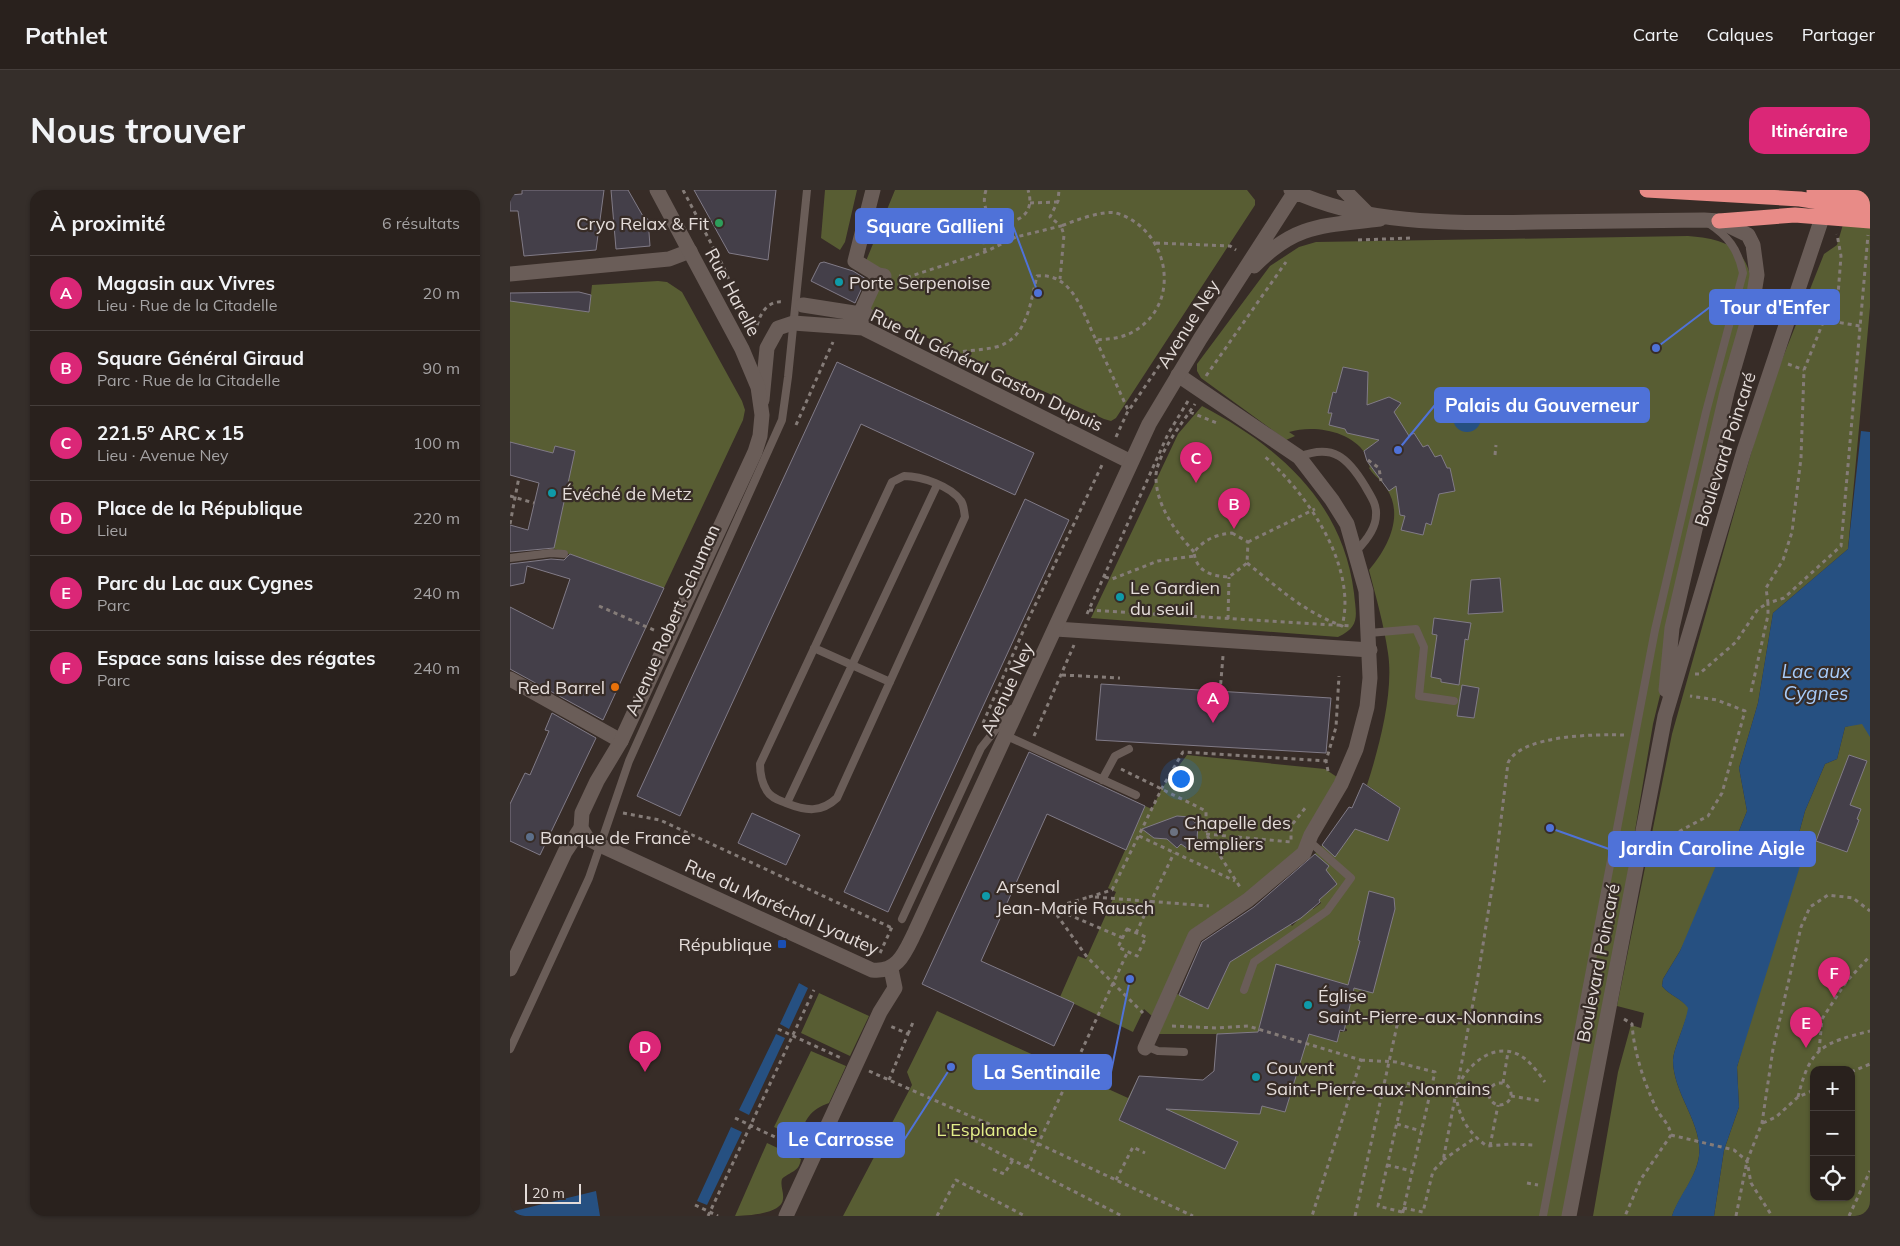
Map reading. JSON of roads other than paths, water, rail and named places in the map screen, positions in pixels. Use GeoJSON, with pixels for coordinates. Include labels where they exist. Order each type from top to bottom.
{"type":"FeatureCollection","features":[{"type":"Feature","properties":{"kind":"highway"},"geometry":{"type":"LineString","coordinates":[[1647,190],[1804,194],[1870,198]]}},
{"type":"Feature","properties":{"kind":"highway"},"geometry":{"type":"LineString","coordinates":[[1804,194],[1870,210]]}},
{"type":"Feature","properties":{"kind":"highway"},"geometry":{"type":"LineString","coordinates":[[1719,221],[1795,215],[1870,225]]}},
{"type":"Feature","properties":{"kind":"street","name":"Rue Harelle"},"geometry":{"type":"LineString","coordinates":[[657,190],[742,349],[762,400],[762,415]]}},
{"type":"Feature","properties":{"kind":"street"},"geometry":{"type":"LineString","coordinates":[[803,304],[844,314],[864,314],[881,275],[855,261],[873,190]]}},
{"type":"Feature","properties":{"kind":"street"},"geometry":{"type":"LineString","coordinates":[[1344,190],[1367,213]]}},
{"type":"Feature","properties":{"kind":"street"},"geometry":{"type":"LineString","coordinates":[[1294,191],[1312,199],[1390,218],[1466,222],[1719,221]]}},
{"type":"Feature","properties":{"kind":"street","name":"Avenue Ney"},"geometry":{"type":"LineString","coordinates":[[891,969],[898,964],[915,932],[1007,736],[1149,424],[1294,191]]}},
{"type":"Feature","properties":{"kind":"street","name":"Boulevard Poincaré"},"geometry":{"type":"LineString","coordinates":[[1569,1216],[1665,716],[1744,451],[1830,193]]}},
{"type":"Feature","properties":{"kind":"street"},"geometry":{"type":"LineString","coordinates":[[1232,289],[1275,246],[1292,235],[1320,227],[1390,218]]}},
{"type":"Feature","properties":{"kind":"street","name":"Boulevard Poincaré"},"geometry":{"type":"LineString","coordinates":[[1665,716],[1672,628],[1727,392],[1752,306],[1758,275],[1753,245],[1748,235],[1719,221]]}},
{"type":"Feature","properties":{"kind":"street"},"geometry":{"type":"LineString","coordinates":[[510,274],[669,259],[690,251]]}},
{"type":"Feature","properties":{"kind":"street"},"geometry":{"type":"LineString","coordinates":[[762,400],[767,348],[770,338],[778,328],[793,323]]}},
{"type":"Feature","properties":{"kind":"street","name":"Rue du Général Gaston Dupuis"},"geometry":{"type":"LineString","coordinates":[[793,323],[863,328],[1132,462]]}},
{"type":"Feature","properties":{"kind":"street"},"geometry":{"type":"LineString","coordinates":[[1146,1047],[1194,936],[1242,904],[1304,854],[1309,840],[1341,784],[1356,749],[1367,707],[1370,650],[1366,591],[1356,551],[1346,524],[1332,500],[1299,457],[1178,375]]}},
{"type":"Feature","properties":{"kind":"street","name":"Avenue Robert Schuman"},"geometry":{"type":"LineString","coordinates":[[510,969],[565,852],[581,828],[582,813],[586,801],[622,741],[755,452],[760,436],[762,415]]}},
{"type":"Feature","properties":{"kind":"street"},"geometry":{"type":"LineString","coordinates":[[1056,629],[1370,650]]}},
{"type":"Feature","properties":{"kind":"street"},"geometry":{"type":"LineString","coordinates":[[510,680],[622,741]]}},
{"type":"Feature","properties":{"kind":"street","name":"Rue du Maréchal Lyautey"},"geometry":{"type":"LineString","coordinates":[[581,828],[587,838],[602,846],[872,970],[891,969]]}},
{"type":"Feature","properties":{"kind":"street"},"geometry":{"type":"LineString","coordinates":[[786,1216],[852,1063],[895,988],[891,969]]}},
{"type":"Feature","properties":{"kind":"lane","name":"Avenue Robert Schuman"},"geometry":{"type":"LineString","coordinates":[[510,1049],[590,878],[629,761],[782,420],[807,190]]}},
{"type":"Feature","properties":{"kind":"lane"},"geometry":{"type":"LineString","coordinates":[[1543,1216],[1655,630],[1702,431],[1743,273],[1740,258],[1726,235],[1704,220]]}},
{"type":"Feature","properties":{"kind":"lane"},"geometry":{"type":"LineString","coordinates":[[1299,457],[1311,452],[1334,453],[1354,467],[1375,504],[1377,514],[1375,523],[1366,540],[1356,551]]}},
{"type":"Feature","properties":{"kind":"lane"},"geometry":{"type":"LineString","coordinates":[[904,476],[917,476],[953,493],[963,502],[965,517],[837,798],[828,806],[814,810],[800,809],[773,798],[767,792],[761,775],[760,764],[814,648],[892,482],[904,476]]}},
{"type":"Feature","properties":{"kind":"lane"},"geometry":{"type":"LineString","coordinates":[[787,803],[937,485]]}},
{"type":"Feature","properties":{"kind":"lane"},"geometry":{"type":"LineString","coordinates":[[510,558],[552,553],[564,554]]}},
{"type":"Feature","properties":{"kind":"lane"},"geometry":{"type":"LineString","coordinates":[[1369,630],[1416,629],[1424,647],[1419,696],[1454,701]]}},
{"type":"Feature","properties":{"kind":"lane"},"geometry":{"type":"LineString","coordinates":[[814,648],[890,682]]}},
{"type":"Feature","properties":{"kind":"lane"},"geometry":{"type":"LineString","coordinates":[[902,919],[981,748],[1025,694]]}},
{"type":"Feature","properties":{"kind":"lane"},"geometry":{"type":"LineString","coordinates":[[1007,736],[1136,796]]}},
{"type":"Feature","properties":{"kind":"lane"},"geometry":{"type":"LineString","coordinates":[[1102,780],[1115,756],[1128,749]]}},
{"type":"Feature","properties":{"kind":"lane"},"geometry":{"type":"LineString","coordinates":[[1244,990],[1254,962],[1327,911],[1351,878],[1309,840]]}},
{"type":"Feature","properties":{"kind":"lane"},"geometry":{"type":"LineString","coordinates":[[1146,1047],[1158,1051],[1184,1052]]}},
{"type":"Feature","properties":{"kind":"water"},"geometry":{"type":"Polygon","coordinates":[[[1467,404],[1477,408],[1481,418],[1477,428],[1467,432],[1457,428],[1453,418],[1457,408],[1467,404]]]}},
{"type":"Feature","properties":{"kind":"water","name":"Lac aux Cygnes"},"geometry":{"type":"Polygon","coordinates":[[[1861,431],[1870,432],[1870,737],[1862,724],[1845,727],[1837,759],[1825,764],[1805,811],[1793,855],[1794,860],[1800,866],[1737,1067],[1739,1107],[1724,1150],[1714,1216],[1672,1216],[1697,1164],[1699,1144],[1693,1120],[1674,1073],[1673,1060],[1675,1048],[1688,1008],[1662,986],[1663,979],[1680,951],[1725,844],[1735,841],[1747,811],[1739,768],[1758,703],[1773,613],[1848,549],[1861,431]]]}},
{"type":"Feature","properties":{"kind":"water"},"geometry":{"type":"Polygon","coordinates":[[[799,983],[808,988],[789,1029],[780,1024],[799,983]]]}},
{"type":"Feature","properties":{"kind":"water"},"geometry":{"type":"Polygon","coordinates":[[[776,1034],[785,1038],[749,1115],[739,1110],[776,1034]]]}},
{"type":"Feature","properties":{"kind":"water"},"geometry":{"type":"Polygon","coordinates":[[[731,1127],[742,1132],[707,1205],[697,1201],[731,1127]]]}},
{"type":"Feature","properties":{"kind":"water"},"geometry":{"type":"Polygon","coordinates":[[[596,1191],[600,1216],[510,1216],[510,1212],[596,1191]]]}},
{"type":"Feature","properties":{"kind":"place","name":"Cryo Relax & Fit"},"geometry":{"type":"Point","coordinates":[719,223]}},
{"type":"Feature","properties":{"kind":"place","name":"Porte Serpenoise"},"geometry":{"type":"Point","coordinates":[839,282]}},
{"type":"Feature","properties":{"kind":"place","name":"Square Gallieni"},"geometry":{"type":"Point","coordinates":[1038,293]}},
{"type":"Feature","properties":{"kind":"place","name":"Tour d'Enfer"},"geometry":{"type":"Point","coordinates":[1656,348]}},
{"type":"Feature","properties":{"kind":"place","name":"Palais du Gouverneur"},"geometry":{"type":"Point","coordinates":[1398,450]}},
{"type":"Feature","properties":{"kind":"place","name":"221.5° ARC x 15"},"geometry":{"type":"Point","coordinates":[1196,483]}},
{"type":"Feature","properties":{"kind":"place","name":"Évéché de Metz"},"geometry":{"type":"Point","coordinates":[552,493]}},
{"type":"Feature","properties":{"kind":"place","name":"Square Général Giraud"},"geometry":{"type":"Point","coordinates":[1234,529]}},
{"type":"Feature","properties":{"kind":"place","name":"Le Gardien du seuil"},"geometry":{"type":"Point","coordinates":[1120,597]}},
{"type":"Feature","properties":{"kind":"place","name":"Red Barrel"},"geometry":{"type":"Point","coordinates":[615,687]}},
{"type":"Feature","properties":{"kind":"place","name":"Magasin aux Vivres"},"geometry":{"type":"Point","coordinates":[1213,723]}},
{"type":"Feature","properties":{"kind":"place","name":"Jardin Caroline Aigle"},"geometry":{"type":"Point","coordinates":[1550,828]}},
{"type":"Feature","properties":{"kind":"place","name":"Chapelle des Templiers"},"geometry":{"type":"Point","coordinates":[1174,832]}},
{"type":"Feature","properties":{"kind":"place","name":"Banque de France"},"geometry":{"type":"Point","coordinates":[530,837]}},
{"type":"Feature","properties":{"kind":"place","name":"Arsenal Jean-Marie Rausch"},"geometry":{"type":"Point","coordinates":[986,896]}},
{"type":"Feature","properties":{"kind":"place","name":"République"},"geometry":{"type":"Point","coordinates":[782,944]}},
{"type":"Feature","properties":{"kind":"place","name":"La Sentinaile"},"geometry":{"type":"Point","coordinates":[1130,979]}},
{"type":"Feature","properties":{"kind":"place","name":"Espace sans laisse des régates"},"geometry":{"type":"Point","coordinates":[1834,998]}},
{"type":"Feature","properties":{"kind":"place","name":"Église Saint-Pierre-aux-Nonnains"},"geometry":{"type":"Point","coordinates":[1308,1005]}},
{"type":"Feature","properties":{"kind":"place","name":"Parc du Lac aux Cygnes"},"geometry":{"type":"Point","coordinates":[1806,1048]}},
{"type":"Feature","properties":{"kind":"place","name":"Le Carrosse"},"geometry":{"type":"Point","coordinates":[951,1067]}},
{"type":"Feature","properties":{"kind":"place","name":"Place de la République"},"geometry":{"type":"Point","coordinates":[645,1072]}},
{"type":"Feature","properties":{"kind":"place","name":"Couvent Saint-Pierre-aux-Nonnains"},"geometry":{"type":"Point","coordinates":[1256,1077]}},
{"type":"Feature","properties":{"kind":"park label","name":"L'Esplanade"},"geometry":{"type":"Point","coordinates":[987,1129]}}]}
